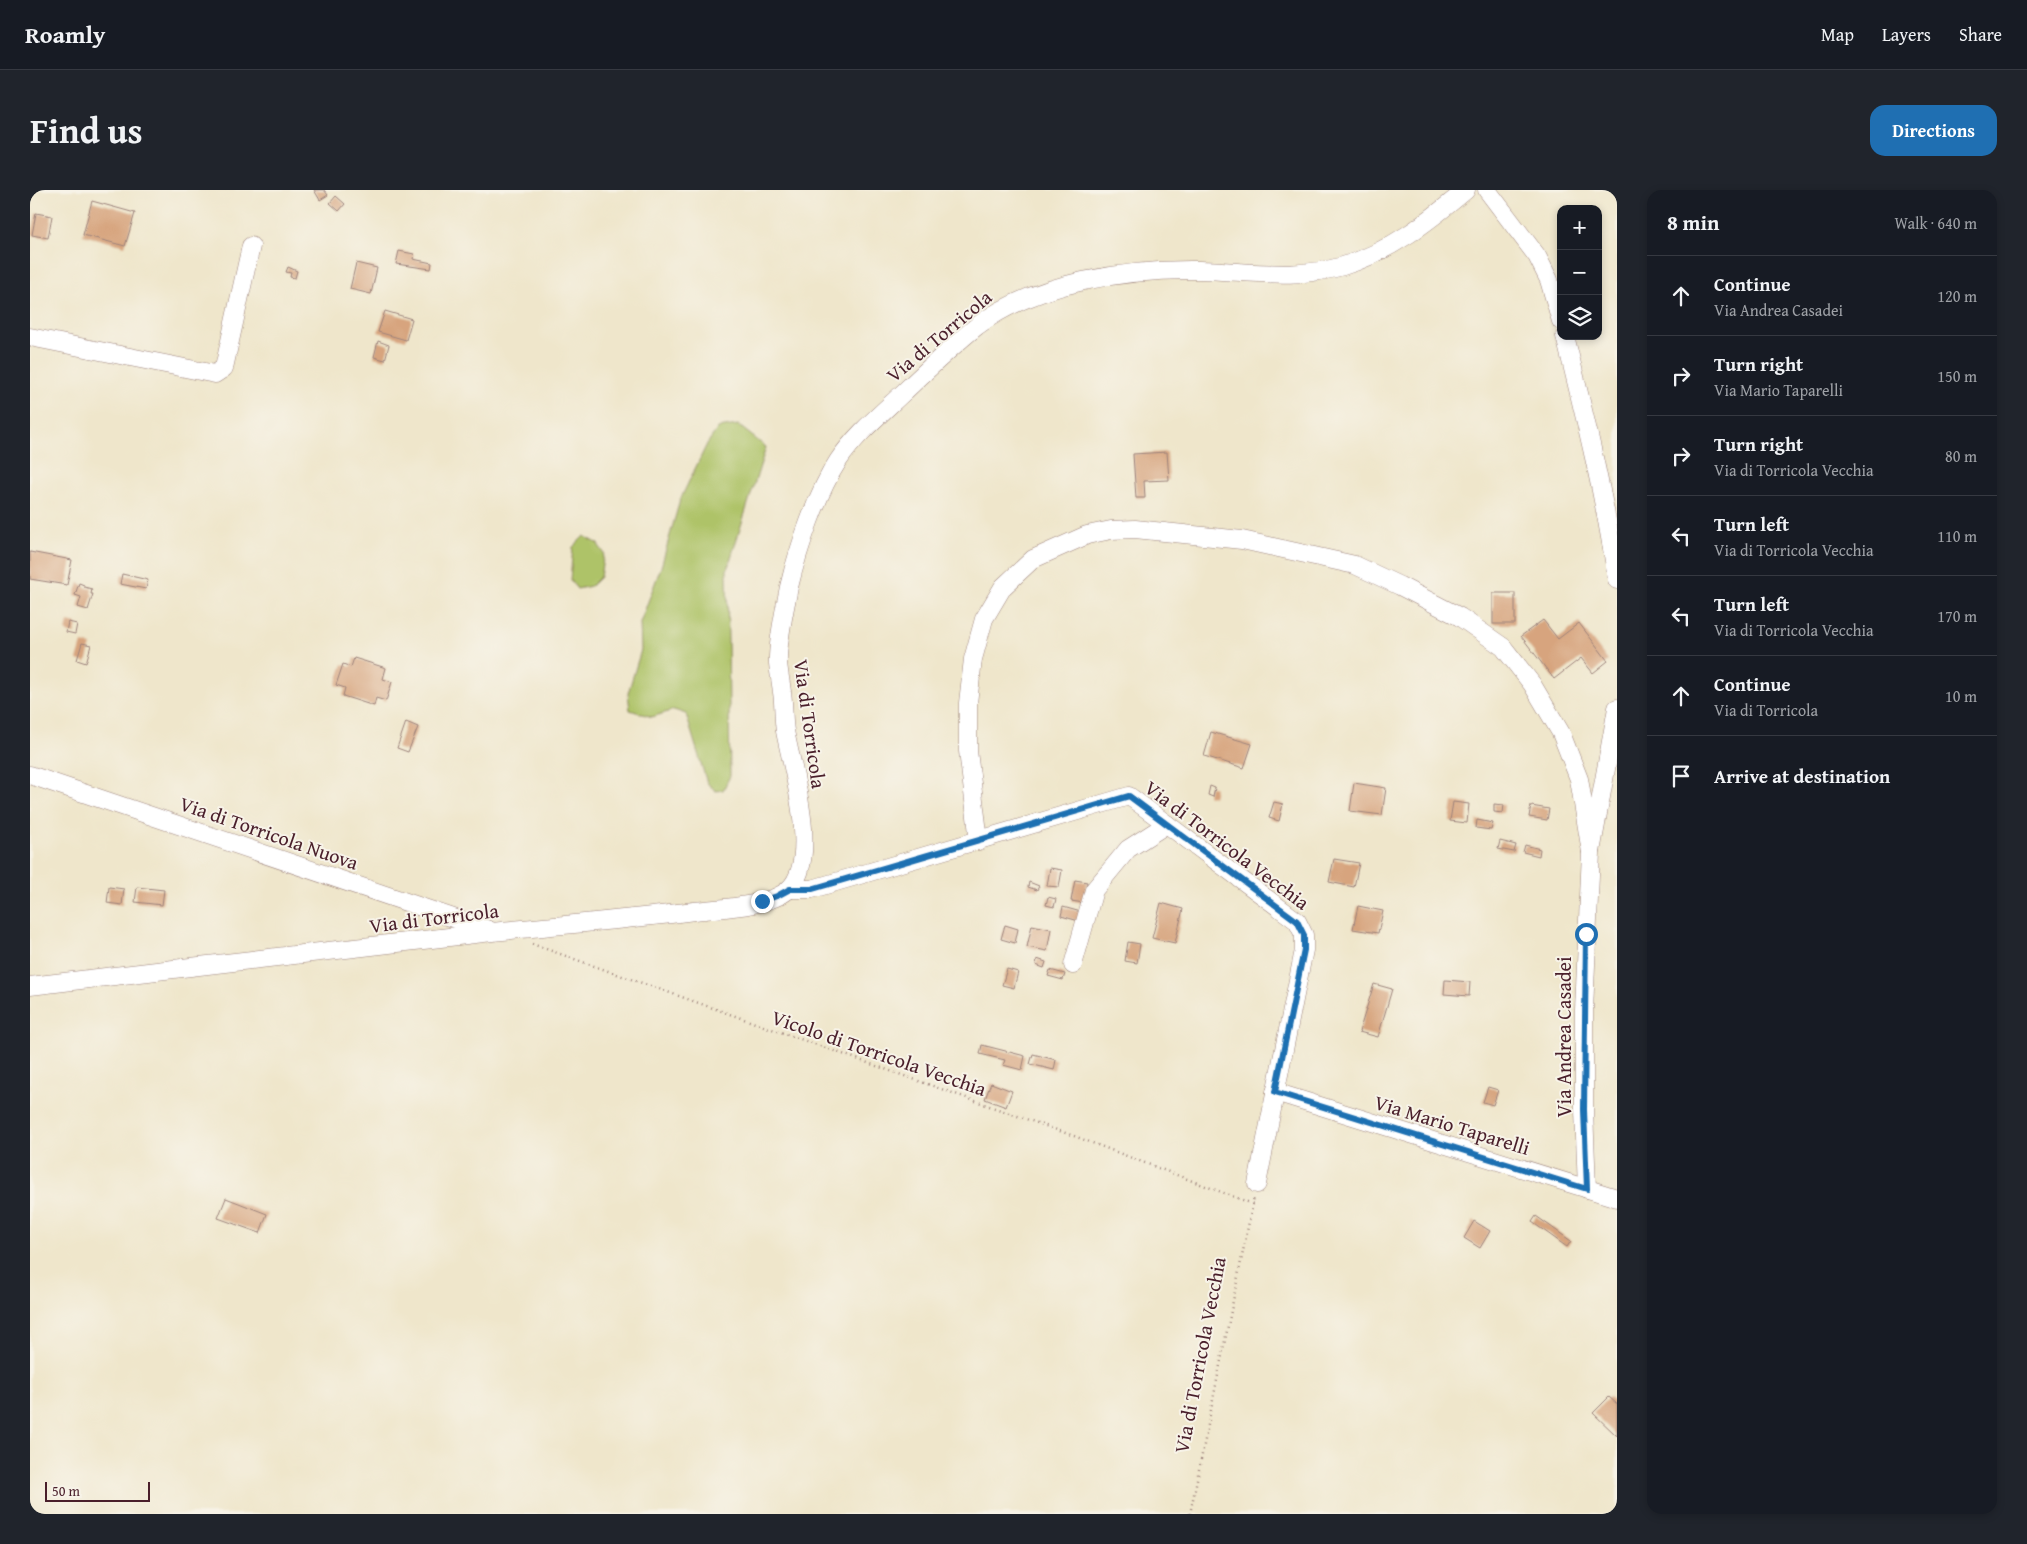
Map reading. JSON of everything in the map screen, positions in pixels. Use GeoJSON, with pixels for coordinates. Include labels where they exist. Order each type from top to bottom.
{"type":"FeatureCollection","features":[{"type":"Feature","properties":{"kind":"street","name":"Via di Torricola"},"geometry":{"type":"LineString","coordinates":[[30,986],[744,905],[770,899],[790,889],[800,870],[804,833],[795,769],[785,730],[778,660],[790,585],[802,545],[816,506],[836,463],[854,439],[978,326],[1010,304],[1105,277],[1150,271],[1199,270],[1279,275],[1310,273],[1340,267],[1386,248],[1424,223],[1466,190]]}},
{"type":"Feature","properties":{"kind":"street"},"geometry":{"type":"LineString","coordinates":[[1487,190],[1537,256],[1549,280],[1557,307]]}},
{"type":"Feature","properties":{"kind":"street"},"geometry":{"type":"LineString","coordinates":[[30,337],[215,374],[219,373],[224,368],[251,246]]}},
{"type":"Feature","properties":{"kind":"street"},"geometry":{"type":"LineString","coordinates":[[1565,340],[1583,407],[1617,580]]}},
{"type":"Feature","properties":{"kind":"street"},"geometry":{"type":"LineString","coordinates":[[979,841],[968,751],[968,703],[974,659],[984,619],[1003,587],[1033,559],[1088,536],[1110,530],[1135,529],[1242,540],[1355,565],[1400,586],[1467,622],[1503,647],[1532,684],[1561,734],[1579,780],[1592,852]]}},
{"type":"Feature","properties":{"kind":"street","name":"Via Andrea Casadei"},"geometry":{"type":"LineString","coordinates":[[1587,1189],[1584,1110],[1584,1010],[1592,852],[1617,708]]}},
{"type":"Feature","properties":{"kind":"street","name":"Via di Torricola Nuova"},"geometry":{"type":"LineString","coordinates":[[30,775],[494,932]]}},
{"type":"Feature","properties":{"kind":"street","name":"Via di Torricola Vecchia"},"geometry":{"type":"LineString","coordinates":[[790,889],[812,889],[1129,796],[1297,921],[1304,935],[1304,950],[1257,1184]]}},
{"type":"Feature","properties":{"kind":"street"},"geometry":{"type":"LineString","coordinates":[[1073,965],[1094,890],[1128,849],[1167,824]]}},
{"type":"Feature","properties":{"kind":"street","name":"Via Mario Taparelli"},"geometry":{"type":"LineString","coordinates":[[1275,1092],[1617,1198]]}},
{"type":"Feature","properties":{"kind":"path","name":"Vicolo di Torricola Vecchia"},"geometry":{"type":"LineString","coordinates":[[530,943],[1074,1136],[1253,1204]]}},
{"type":"Feature","properties":{"kind":"path","name":"Via di Torricola Vecchia"},"geometry":{"type":"LineString","coordinates":[[1190,1514],[1253,1204]]}},
{"type":"Feature","properties":{"kind":"green space"},"geometry":{"type":"Polygon","coordinates":[[[738,425],[766,447],[727,570],[730,776],[723,790],[716,791],[707,783],[686,714],[674,710],[652,717],[630,710],[628,693],[641,650],[640,623],[661,567],[680,500],[707,444],[718,428],[738,425]]]}},
{"type":"Feature","properties":{"kind":"green space"},"geometry":{"type":"Polygon","coordinates":[[[584,536],[597,543],[604,553],[600,577],[591,586],[577,589],[570,580],[573,547],[584,536]]]}},
{"type":"Feature","properties":{"kind":"building"},"geometry":{"type":"Polygon","coordinates":[[[314,190],[324,190],[328,195],[320,200],[314,190]]]}},
{"type":"Feature","properties":{"kind":"building"},"geometry":{"type":"Polygon","coordinates":[[[336,196],[345,204],[339,211],[330,203],[336,196]]]}},
{"type":"Feature","properties":{"kind":"building"},"geometry":{"type":"Polygon","coordinates":[[[92,201],[135,213],[125,246],[83,235],[92,201]]]}},
{"type":"Feature","properties":{"kind":"building"},"geometry":{"type":"Polygon","coordinates":[[[36,213],[52,216],[48,238],[32,235],[36,213]]]}},
{"type":"Feature","properties":{"kind":"building"},"geometry":{"type":"Polygon","coordinates":[[[399,251],[414,254],[413,259],[432,263],[431,269],[396,264],[399,251]]]}},
{"type":"Feature","properties":{"kind":"building"},"geometry":{"type":"Polygon","coordinates":[[[356,263],[377,268],[371,294],[350,289],[356,263]]]}},
{"type":"Feature","properties":{"kind":"building"},"geometry":{"type":"Polygon","coordinates":[[[288,267],[297,271],[295,278],[290,277],[291,273],[286,272],[288,267]]]}},
{"type":"Feature","properties":{"kind":"building"},"geometry":{"type":"Polygon","coordinates":[[[385,311],[412,319],[406,340],[378,332],[385,311]]]}},
{"type":"Feature","properties":{"kind":"building"},"geometry":{"type":"Polygon","coordinates":[[[378,341],[389,345],[385,360],[374,357],[378,341]]]}},
{"type":"Feature","properties":{"kind":"building"},"geometry":{"type":"Polygon","coordinates":[[[1167,452],[1169,480],[1144,481],[1145,498],[1136,498],[1133,454],[1167,452]]]}},
{"type":"Feature","properties":{"kind":"building"},"geometry":{"type":"Polygon","coordinates":[[[30,552],[72,560],[67,585],[30,579],[30,552]]]}},
{"type":"Feature","properties":{"kind":"building"},"geometry":{"type":"Polygon","coordinates":[[[122,574],[148,580],[146,589],[120,584],[122,574]]]}},
{"type":"Feature","properties":{"kind":"building"},"geometry":{"type":"Polygon","coordinates":[[[79,583],[84,585],[84,587],[92,589],[91,594],[93,594],[88,610],[78,607],[81,597],[75,595],[79,583]]]}},
{"type":"Feature","properties":{"kind":"building"},"geometry":{"type":"Polygon","coordinates":[[[1493,593],[1515,593],[1515,624],[1493,624],[1493,593]]]}},
{"type":"Feature","properties":{"kind":"building"},"geometry":{"type":"Polygon","coordinates":[[[1543,620],[1558,639],[1579,623],[1608,661],[1593,673],[1581,658],[1554,679],[1521,636],[1543,620]]]}},
{"type":"Feature","properties":{"kind":"building"},"geometry":{"type":"Polygon","coordinates":[[[68,622],[77,624],[75,634],[66,632],[68,622]]]}},
{"type":"Feature","properties":{"kind":"building"},"geometry":{"type":"Polygon","coordinates":[[[82,643],[91,645],[86,663],[77,660],[82,643]]]}},
{"type":"Feature","properties":{"kind":"building"},"geometry":{"type":"Polygon","coordinates":[[[354,658],[386,668],[383,679],[392,682],[386,701],[376,698],[374,706],[343,696],[345,688],[336,685],[343,664],[351,667],[354,658]]]}},
{"type":"Feature","properties":{"kind":"building"},"geometry":{"type":"Polygon","coordinates":[[[406,722],[418,727],[408,752],[397,748],[406,722]]]}},
{"type":"Feature","properties":{"kind":"building"},"geometry":{"type":"Polygon","coordinates":[[[1211,732],[1252,744],[1244,768],[1204,756],[1211,732]]]}},
{"type":"Feature","properties":{"kind":"building"},"geometry":{"type":"Polygon","coordinates":[[[1354,783],[1386,788],[1382,815],[1350,811],[1354,783]]]}},
{"type":"Feature","properties":{"kind":"building"},"geometry":{"type":"Polygon","coordinates":[[[1210,786],[1215,788],[1213,797],[1208,795],[1210,786]]]}},
{"type":"Feature","properties":{"kind":"building"},"geometry":{"type":"Polygon","coordinates":[[[1274,802],[1283,804],[1279,821],[1269,818],[1274,802]]]}},
{"type":"Feature","properties":{"kind":"building"},"geometry":{"type":"Polygon","coordinates":[[[1453,802],[1469,804],[1467,823],[1450,821],[1453,802]]]}},
{"type":"Feature","properties":{"kind":"building"},"geometry":{"type":"Polygon","coordinates":[[[1494,804],[1504,805],[1503,813],[1494,812],[1494,804]]]}},
{"type":"Feature","properties":{"kind":"building"},"geometry":{"type":"Polygon","coordinates":[[[1531,806],[1549,809],[1547,820],[1529,817],[1531,806]]]}},
{"type":"Feature","properties":{"kind":"building"},"geometry":{"type":"Polygon","coordinates":[[[1477,820],[1493,823],[1491,830],[1476,828],[1477,820]]]}},
{"type":"Feature","properties":{"kind":"building"},"geometry":{"type":"Polygon","coordinates":[[[1500,841],[1516,845],[1514,852],[1498,849],[1500,841]]]}},
{"type":"Feature","properties":{"kind":"building"},"geometry":{"type":"Polygon","coordinates":[[[1525,845],[1540,849],[1539,856],[1523,852],[1525,845]]]}},
{"type":"Feature","properties":{"kind":"building"},"geometry":{"type":"Polygon","coordinates":[[[1334,859],[1359,863],[1354,887],[1329,882],[1334,859]]]}},
{"type":"Feature","properties":{"kind":"building"},"geometry":{"type":"Polygon","coordinates":[[[1050,868],[1062,870],[1059,887],[1047,886],[1050,868]]]}},
{"type":"Feature","properties":{"kind":"building"},"geometry":{"type":"Polygon","coordinates":[[[1075,880],[1087,882],[1084,903],[1071,901],[1075,880]]]}},
{"type":"Feature","properties":{"kind":"building"},"geometry":{"type":"Polygon","coordinates":[[[1029,882],[1039,886],[1037,890],[1028,887],[1029,882]]]}},
{"type":"Feature","properties":{"kind":"building"},"geometry":{"type":"Polygon","coordinates":[[[109,887],[124,889],[122,905],[107,903],[109,887]]]}},
{"type":"Feature","properties":{"kind":"building"},"geometry":{"type":"Polygon","coordinates":[[[137,887],[164,890],[162,905],[135,902],[137,887]]]}},
{"type":"Feature","properties":{"kind":"building"},"geometry":{"type":"Polygon","coordinates":[[[1048,897],[1056,899],[1054,907],[1046,905],[1048,897]]]}},
{"type":"Feature","properties":{"kind":"building"},"geometry":{"type":"Polygon","coordinates":[[[1161,903],[1183,909],[1175,943],[1152,938],[1161,903]]]}},
{"type":"Feature","properties":{"kind":"building"},"geometry":{"type":"Polygon","coordinates":[[[1358,906],[1383,911],[1378,933],[1353,929],[1358,906]]]}},
{"type":"Feature","properties":{"kind":"building"},"geometry":{"type":"Polygon","coordinates":[[[1063,907],[1081,912],[1079,921],[1061,916],[1063,907]]]}},
{"type":"Feature","properties":{"kind":"building"},"geometry":{"type":"Polygon","coordinates":[[[1005,925],[1018,929],[1015,943],[1001,939],[1005,925]]]}},
{"type":"Feature","properties":{"kind":"building"},"geometry":{"type":"Polygon","coordinates":[[[1032,925],[1051,929],[1047,951],[1027,947],[1032,925]]]}},
{"type":"Feature","properties":{"kind":"building"},"geometry":{"type":"Polygon","coordinates":[[[1128,942],[1140,944],[1137,963],[1125,961],[1128,942]]]}},
{"type":"Feature","properties":{"kind":"building"},"geometry":{"type":"Polygon","coordinates":[[[1037,959],[1046,962],[1044,968],[1036,965],[1037,959]]]}},
{"type":"Feature","properties":{"kind":"building"},"geometry":{"type":"Polygon","coordinates":[[[1007,969],[1018,972],[1014,988],[1002,985],[1007,969]]]}},
{"type":"Feature","properties":{"kind":"building"},"geometry":{"type":"Polygon","coordinates":[[[1050,970],[1065,974],[1063,980],[1048,976],[1050,970]]]}},
{"type":"Feature","properties":{"kind":"building"},"geometry":{"type":"Polygon","coordinates":[[[1445,980],[1470,982],[1469,996],[1444,994],[1445,980]]]}},
{"type":"Feature","properties":{"kind":"building"},"geometry":{"type":"Polygon","coordinates":[[[1374,984],[1392,989],[1378,1037],[1359,1032],[1374,984]]]}},
{"type":"Feature","properties":{"kind":"building"},"geometry":{"type":"Polygon","coordinates":[[[982,1045],[1025,1056],[1022,1070],[1003,1065],[1005,1060],[980,1054],[982,1045]]]}},
{"type":"Feature","properties":{"kind":"building"},"geometry":{"type":"Polygon","coordinates":[[[1033,1054],[1056,1060],[1054,1070],[1030,1064],[1033,1054]]]}},
{"type":"Feature","properties":{"kind":"building"},"geometry":{"type":"Polygon","coordinates":[[[991,1083],[1012,1091],[1006,1107],[985,1099],[991,1083]]]}},
{"type":"Feature","properties":{"kind":"building"},"geometry":{"type":"Polygon","coordinates":[[[1488,1087],[1498,1090],[1493,1105],[1483,1102],[1488,1087]]]}},
{"type":"Feature","properties":{"kind":"building"},"geometry":{"type":"Polygon","coordinates":[[[226,1198],[267,1214],[260,1233],[218,1218],[226,1198]]]}},
{"type":"Feature","properties":{"kind":"building"},"geometry":{"type":"Polygon","coordinates":[[[1536,1216],[1571,1241],[1567,1247],[1532,1222],[1536,1216]]]}},
{"type":"Feature","properties":{"kind":"building"},"geometry":{"type":"Polygon","coordinates":[[[1474,1221],[1490,1231],[1480,1248],[1464,1238],[1474,1221]]]}},
{"type":"Feature","properties":{"kind":"building"},"geometry":{"type":"Polygon","coordinates":[[[1609,1397],[1617,1404],[1617,1436],[1593,1413],[1609,1397]]]}},
{"type":"Feature","properties":{"kind":"route"},"geometry":{"type":"LineString","coordinates":[[762,901],[790,889],[812,889],[1129,796],[1297,921],[1304,935],[1304,950],[1275,1092],[1587,1189],[1584,1110],[1586,934]]}}]}
